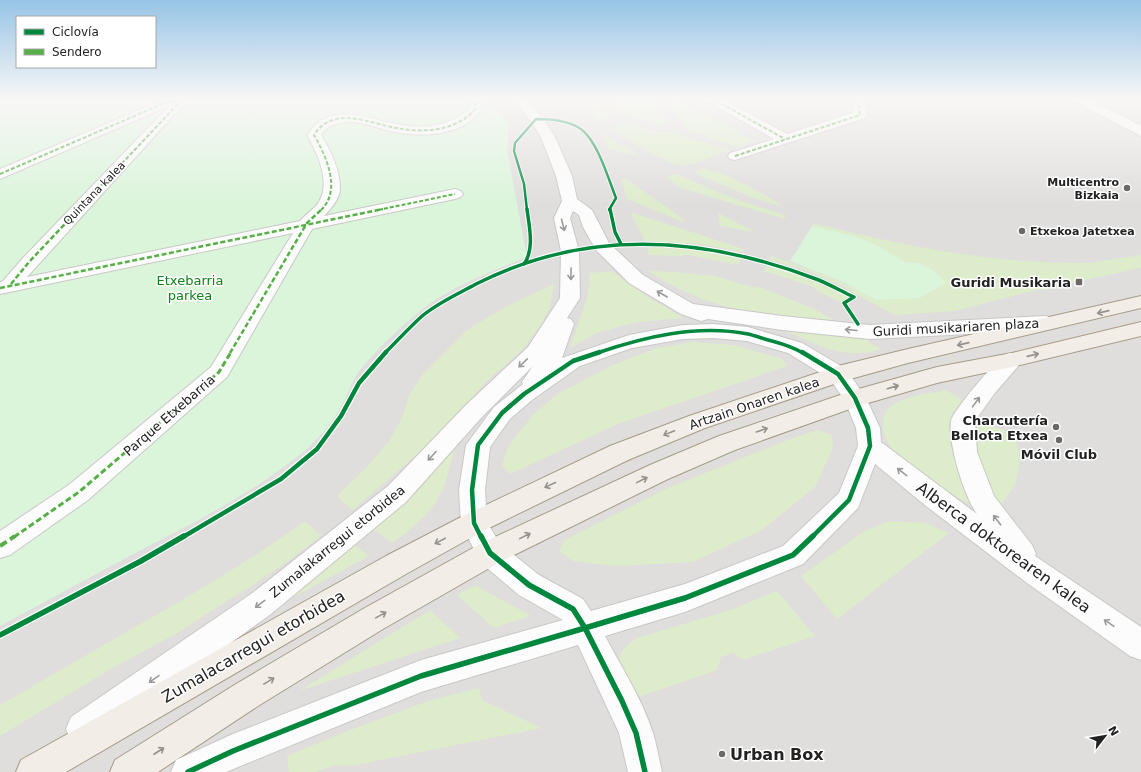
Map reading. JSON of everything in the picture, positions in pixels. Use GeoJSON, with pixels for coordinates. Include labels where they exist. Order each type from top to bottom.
{"type":"FeatureCollection","features":[{"type":"Feature","properties":{"kind":"main road","name":"Artzain Onaren kalea"},"geometry":{"type":"LineString","coordinates":[[474,523],[619,452],[697,422],[838,374],[908,356],[1141,302]]}},
{"type":"Feature","properties":{"kind":"main road"},"geometry":{"type":"LineString","coordinates":[[127,772],[254,691],[373,619],[490,553],[659,472],[727,443],[855,398],[937,375],[1012,360],[1141,329]]}},
{"type":"Feature","properties":{"kind":"main road","name":"Zumalacarregui etorbidea"},"geometry":{"type":"LineString","coordinates":[[33,772],[327,603],[474,523]]}},
{"type":"Feature","properties":{"kind":"street","name":"Quintana kalea"},"geometry":{"type":"LineString","coordinates":[[0,174],[93,134]]}},
{"type":"Feature","properties":{"kind":"street","name":"Quintana kalea"},"geometry":{"type":"LineString","coordinates":[[6,286],[150,134]]}},
{"type":"Feature","properties":{"kind":"street","name":"Parque Etxebarria"},"geometry":{"type":"LineString","coordinates":[[0,546],[79,492],[219,372],[307,224],[324,207],[332,190],[326,156],[315,134]]}},
{"type":"Feature","properties":{"kind":"street"},"geometry":{"type":"LineString","coordinates":[[188,772],[233,751],[421,676],[685,598],[793,555],[849,500],[870,446],[868,428],[855,398],[838,374],[795,348],[748,334],[688,310],[636,279],[602,246],[591,228],[586,214],[570,201],[564,176],[546,134]]}},
{"type":"Feature","properties":{"kind":"street"},"geometry":{"type":"LineString","coordinates":[[776,134],[785,139]]}},
{"type":"Feature","properties":{"kind":"street"},"geometry":{"type":"LineString","coordinates":[[736,156],[801,134]]}},
{"type":"Feature","properties":{"kind":"street"},"geometry":{"type":"LineString","coordinates":[[6,286],[455,194]]}},
{"type":"Feature","properties":{"kind":"street"},"geometry":{"type":"LineString","coordinates":[[524,394],[552,357],[562,333],[570,298],[571,268],[570,251],[562,218],[570,201]]}},
{"type":"Feature","properties":{"kind":"street","name":"Zumalakarregui etorbidea"},"geometry":{"type":"LineString","coordinates":[[22,772],[260,604],[397,494],[474,411],[535,352],[570,298]]}},
{"type":"Feature","properties":{"kind":"street","name":"Guridi musikariaren plaza"},"geometry":{"type":"LineString","coordinates":[[688,310],[782,324],[870,332],[1057,322]]}},
{"type":"Feature","properties":{"kind":"street"},"geometry":{"type":"LineString","coordinates":[[645,772],[636,733],[622,701],[585,628],[573,609],[529,585],[490,553],[474,523],[472,490],[478,445],[502,413],[524,394],[573,361],[629,342],[683,332],[713,331],[748,334]]}},
{"type":"Feature","properties":{"kind":"street"},"geometry":{"type":"LineString","coordinates":[[1012,360],[986,388],[963,420],[965,452],[983,502],[1037,574]]}},
{"type":"Feature","properties":{"kind":"street","name":"Alberca doktorearen kalea"},"geometry":{"type":"LineString","coordinates":[[870,446],[935,498],[1037,574],[1141,645]]}},
{"type":"Feature","properties":{"kind":"shaded area"},"geometry":{"type":"Polygon","coordinates":[[[0,134],[1141,134],[1141,772],[0,772],[0,134]]]}},
{"type":"Feature","properties":{"kind":"green space","name":"Etxebarria parkea"},"geometry":{"type":"Polygon","coordinates":[[[0,134],[508,134],[507,150],[527,257],[461,285],[440,297],[419,312],[387,341],[360,370],[334,418],[314,443],[283,468],[202,518],[0,626],[0,134]]]}},
{"type":"Feature","properties":{"kind":"green space"},"geometry":{"type":"Polygon","coordinates":[[[602,134],[641,156],[609,149],[602,134]]]}},
{"type":"Feature","properties":{"kind":"green space"},"geometry":{"type":"Polygon","coordinates":[[[619,134],[675,134],[729,150],[688,165],[682,165],[674,164],[636,145],[619,134]]]}},
{"type":"Feature","properties":{"kind":"green space"},"geometry":{"type":"Polygon","coordinates":[[[702,134],[742,134],[755,141],[738,147],[702,134]]]}},
{"type":"Feature","properties":{"kind":"green space"},"geometry":{"type":"Polygon","coordinates":[[[703,168],[737,180],[784,207],[751,197],[694,173],[703,168]]]}},
{"type":"Feature","properties":{"kind":"green space"},"geometry":{"type":"Polygon","coordinates":[[[678,174],[732,197],[788,216],[782,218],[681,188],[665,177],[678,174]]]}},
{"type":"Feature","properties":{"kind":"green space"},"geometry":{"type":"Polygon","coordinates":[[[625,178],[685,220],[683,222],[627,199],[621,179],[625,178]]]}},
{"type":"Feature","properties":{"kind":"green space"},"geometry":{"type":"Polygon","coordinates":[[[630,212],[744,249],[743,252],[700,244],[645,241],[630,212]]]}},
{"type":"Feature","properties":{"kind":"green space"},"geometry":{"type":"Polygon","coordinates":[[[718,213],[757,233],[720,226],[718,213]]]}},
{"type":"Feature","properties":{"kind":"green space"},"geometry":{"type":"Polygon","coordinates":[[[813,223],[878,239],[944,251],[1011,260],[1086,263],[1141,255],[1141,268],[1025,293],[955,311],[894,315],[838,284],[808,271],[769,259],[771,256],[820,273],[861,291],[876,300],[920,298],[946,283],[912,262],[907,263],[873,244],[857,237],[812,226],[813,223]]]}},
{"type":"Feature","properties":{"kind":"green space"},"geometry":{"type":"Polygon","coordinates":[[[812,226],[857,237],[874,244],[907,263],[919,263],[924,265],[934,271],[946,283],[920,298],[876,300],[843,282],[790,261],[812,226]]]}},
{"type":"Feature","properties":{"kind":"green space"},"geometry":{"type":"Polygon","coordinates":[[[647,247],[696,250],[741,258],[738,265],[687,255],[649,255],[647,247]]]}},
{"type":"Feature","properties":{"kind":"green space"},"geometry":{"type":"Polygon","coordinates":[[[767,265],[801,276],[849,297],[841,302],[821,293],[811,286],[764,271],[767,265]]]}},
{"type":"Feature","properties":{"kind":"green space"},"geometry":{"type":"Polygon","coordinates":[[[612,271],[646,296],[684,318],[638,322],[599,332],[570,348],[588,295],[590,273],[612,271]]]}},
{"type":"Feature","properties":{"kind":"green space"},"geometry":{"type":"Polygon","coordinates":[[[648,271],[715,276],[752,287],[762,288],[814,309],[841,324],[765,315],[718,304],[695,296],[671,285],[648,271]]]}},
{"type":"Feature","properties":{"kind":"green space"},"geometry":{"type":"Polygon","coordinates":[[[554,284],[550,307],[542,323],[522,350],[489,379],[422,450],[353,510],[337,496],[368,466],[389,441],[403,416],[408,397],[423,374],[467,330],[507,306],[554,284]]]}},
{"type":"Feature","properties":{"kind":"green space"},"geometry":{"type":"Polygon","coordinates":[[[785,330],[862,337],[881,350],[854,353],[831,350],[809,342],[785,330]]]}},
{"type":"Feature","properties":{"kind":"green space"},"geometry":{"type":"Polygon","coordinates":[[[693,342],[734,345],[782,359],[787,366],[618,424],[510,474],[502,465],[509,445],[533,415],[557,394],[613,365],[657,348],[693,342]]]}},
{"type":"Feature","properties":{"kind":"green space"},"geometry":{"type":"Polygon","coordinates":[[[946,390],[962,400],[951,416],[949,426],[950,438],[956,463],[976,508],[918,473],[892,449],[885,436],[883,418],[890,407],[895,403],[909,398],[946,390]]]}},
{"type":"Feature","properties":{"kind":"green space"},"geometry":{"type":"Polygon","coordinates":[[[977,422],[1015,434],[1020,461],[1015,485],[998,509],[981,470],[976,444],[977,422]]]}},
{"type":"Feature","properties":{"kind":"green space"},"geometry":{"type":"Polygon","coordinates":[[[818,430],[832,435],[833,448],[815,487],[762,530],[693,562],[616,566],[573,561],[559,551],[565,540],[670,487],[790,439],[818,430]]]}},
{"type":"Feature","properties":{"kind":"green space"},"geometry":{"type":"Polygon","coordinates":[[[455,447],[443,489],[434,505],[421,519],[393,543],[373,529],[400,504],[455,447]]]}},
{"type":"Feature","properties":{"kind":"green space"},"geometry":{"type":"Polygon","coordinates":[[[305,521],[321,536],[280,567],[177,633],[109,670],[0,736],[0,705],[203,588],[280,539],[305,521]]]}},
{"type":"Feature","properties":{"kind":"green space"},"geometry":{"type":"Polygon","coordinates":[[[890,521],[925,523],[949,533],[837,619],[801,576],[866,530],[890,521]]]}},
{"type":"Feature","properties":{"kind":"green space"},"geometry":{"type":"Polygon","coordinates":[[[353,544],[369,556],[279,605],[353,544]]]}},
{"type":"Feature","properties":{"kind":"green space"},"geometry":{"type":"Polygon","coordinates":[[[475,585],[531,616],[494,628],[457,595],[475,585]]]}},
{"type":"Feature","properties":{"kind":"green space"},"geometry":{"type":"Polygon","coordinates":[[[777,591],[815,636],[743,660],[733,653],[721,657],[717,670],[639,697],[626,680],[620,668],[619,662],[624,649],[637,638],[733,609],[777,591]]]}},
{"type":"Feature","properties":{"kind":"green space"},"geometry":{"type":"Polygon","coordinates":[[[430,610],[460,638],[299,691],[430,610]]]}},
{"type":"Feature","properties":{"kind":"green space"},"geometry":{"type":"Polygon","coordinates":[[[479,688],[482,700],[542,728],[351,766],[335,765],[315,772],[289,772],[287,756],[345,732],[428,701],[479,688]]]}},
{"type":"Feature","properties":{"kind":"marked path"},"geometry":{"type":"LineString","coordinates":[[0,174],[93,134]]}},
{"type":"Feature","properties":{"kind":"marked path"},"geometry":{"type":"LineString","coordinates":[[11,284],[29,262],[150,134]]}},
{"type":"Feature","properties":{"kind":"marked path"},"geometry":{"type":"LineString","coordinates":[[0,546],[79,492],[219,372],[307,223],[324,207],[332,190],[326,156],[315,134]]}},
{"type":"Feature","properties":{"kind":"marked path"},"geometry":{"type":"LineString","coordinates":[[776,134],[785,139]]}},
{"type":"Feature","properties":{"kind":"marked path"},"geometry":{"type":"LineString","coordinates":[[735,156],[802,134]]}},
{"type":"Feature","properties":{"kind":"marked path"},"geometry":{"type":"LineString","coordinates":[[0,288],[455,194]]}},
{"type":"Feature","properties":{"kind":"cycle path"},"geometry":{"type":"LineString","coordinates":[[523,134],[515,143],[514,151],[524,184],[529,225],[529,257],[524,264]]}},
{"type":"Feature","properties":{"kind":"cycle path"},"geometry":{"type":"LineString","coordinates":[[586,134],[601,161],[616,198],[609,210],[615,232],[621,244]]}},
{"type":"Feature","properties":{"kind":"cycle path"},"geometry":{"type":"LineString","coordinates":[[0,635],[141,561],[281,479],[317,449],[341,416],[359,383],[379,359],[422,316],[451,297],[494,275],[539,258],[570,251],[621,244],[679,246],[712,250],[756,259],[817,279],[854,297],[844,303],[858,324]]}},
{"type":"Feature","properties":{"kind":"cycle path"},"geometry":{"type":"LineString","coordinates":[[188,772],[233,751],[421,676],[585,628],[685,598],[793,555],[849,500],[870,446],[868,428],[855,398],[838,374],[795,348],[748,334],[713,331],[683,332],[629,342],[573,361],[524,394],[502,413],[478,445],[472,490],[474,523],[490,553],[529,585],[573,609],[585,628],[622,701],[636,733],[645,772]]}},
{"type":"Feature","properties":{"kind":"place","name":"Multicentro Bizkaia"},"geometry":{"type":"Point","coordinates":[1127,188]}},
{"type":"Feature","properties":{"kind":"place","name":"Etxekoa Jatetxea"},"geometry":{"type":"Point","coordinates":[1022,231]}},
{"type":"Feature","properties":{"kind":"place","name":"Guridi Musikaria"},"geometry":{"type":"Point","coordinates":[1079,282]}},
{"type":"Feature","properties":{"kind":"place","name":"Charcutería Bellota Etxea"},"geometry":{"type":"Point","coordinates":[1056,427]}},
{"type":"Feature","properties":{"kind":"place","name":"Móvil Club"},"geometry":{"type":"Point","coordinates":[1059,440]}},
{"type":"Feature","properties":{"kind":"place","name":"Urban Box"},"geometry":{"type":"Point","coordinates":[722,754]}}]}
